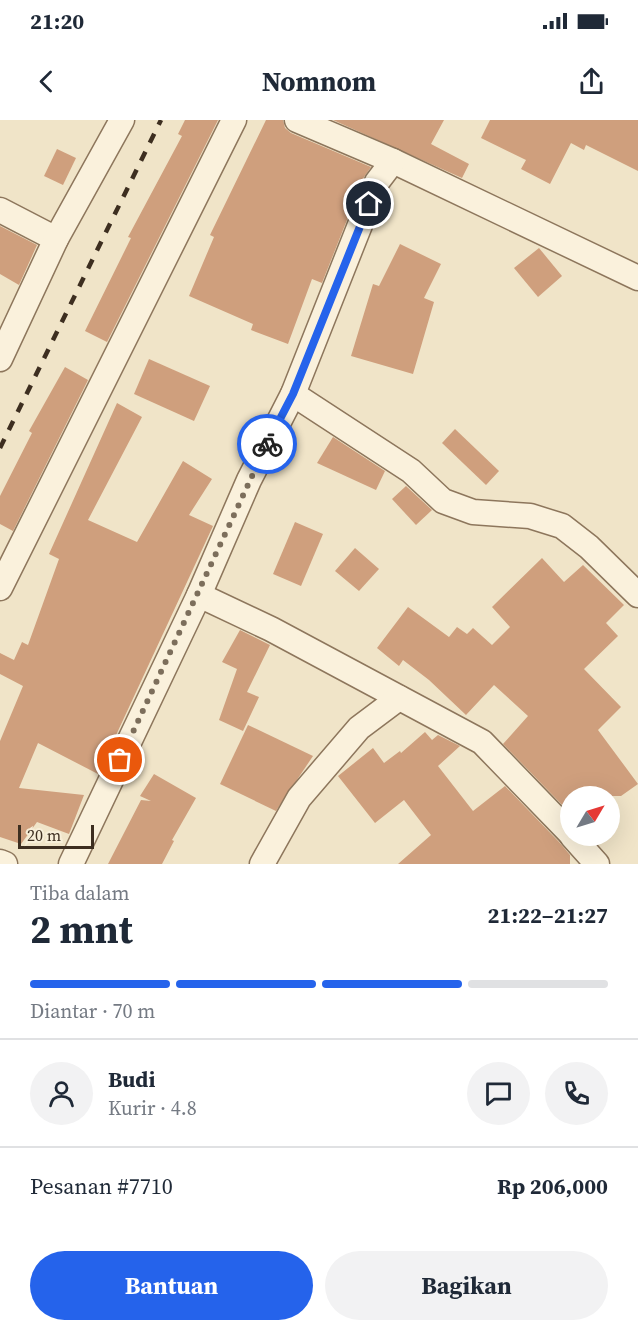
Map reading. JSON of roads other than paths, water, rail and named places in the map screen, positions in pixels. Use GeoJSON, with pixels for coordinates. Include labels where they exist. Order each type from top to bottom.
{"type":"FeatureCollection","features":[{"type":"Feature","properties":{"kind":"street"},"geometry":{"type":"LineString","coordinates":[[0,359],[56,239],[122,120]]}},
{"type":"Feature","properties":{"kind":"street"},"geometry":{"type":"LineString","coordinates":[[0,588],[234,120]]}},
{"type":"Feature","properties":{"kind":"street"},"geometry":{"type":"LineString","coordinates":[[297,120],[393,161],[638,278]]}},
{"type":"Feature","properties":{"kind":"street"},"geometry":{"type":"LineString","coordinates":[[71,864],[200,595],[249,480],[293,394],[377,182],[393,161]]}},
{"type":"Feature","properties":{"kind":"street"},"geometry":{"type":"LineString","coordinates":[[0,210],[56,239]]}},
{"type":"Feature","properties":{"kind":"street"},"geometry":{"type":"LineString","coordinates":[[293,394],[411,471],[443,501],[473,512],[530,516],[562,526],[590,547],[638,595]]}},
{"type":"Feature","properties":{"kind":"street"},"geometry":{"type":"LineString","coordinates":[[200,595],[272,629],[482,742],[560,823]]}},
{"type":"Feature","properties":{"kind":"street"},"geometry":{"type":"LineString","coordinates":[[262,864],[299,798],[359,728],[399,698]]}},
{"type":"Feature","properties":{"kind":"street"},"geometry":{"type":"LineString","coordinates":[[581,846],[597,864]]}},
{"type":"Feature","properties":{"kind":"street"},"geometry":{"type":"LineString","coordinates":[[0,862],[5,864]]}},
{"type":"Feature","properties":{"kind":"railway"},"geometry":{"type":"LineString","coordinates":[[0,448],[161,120]]}}]}
